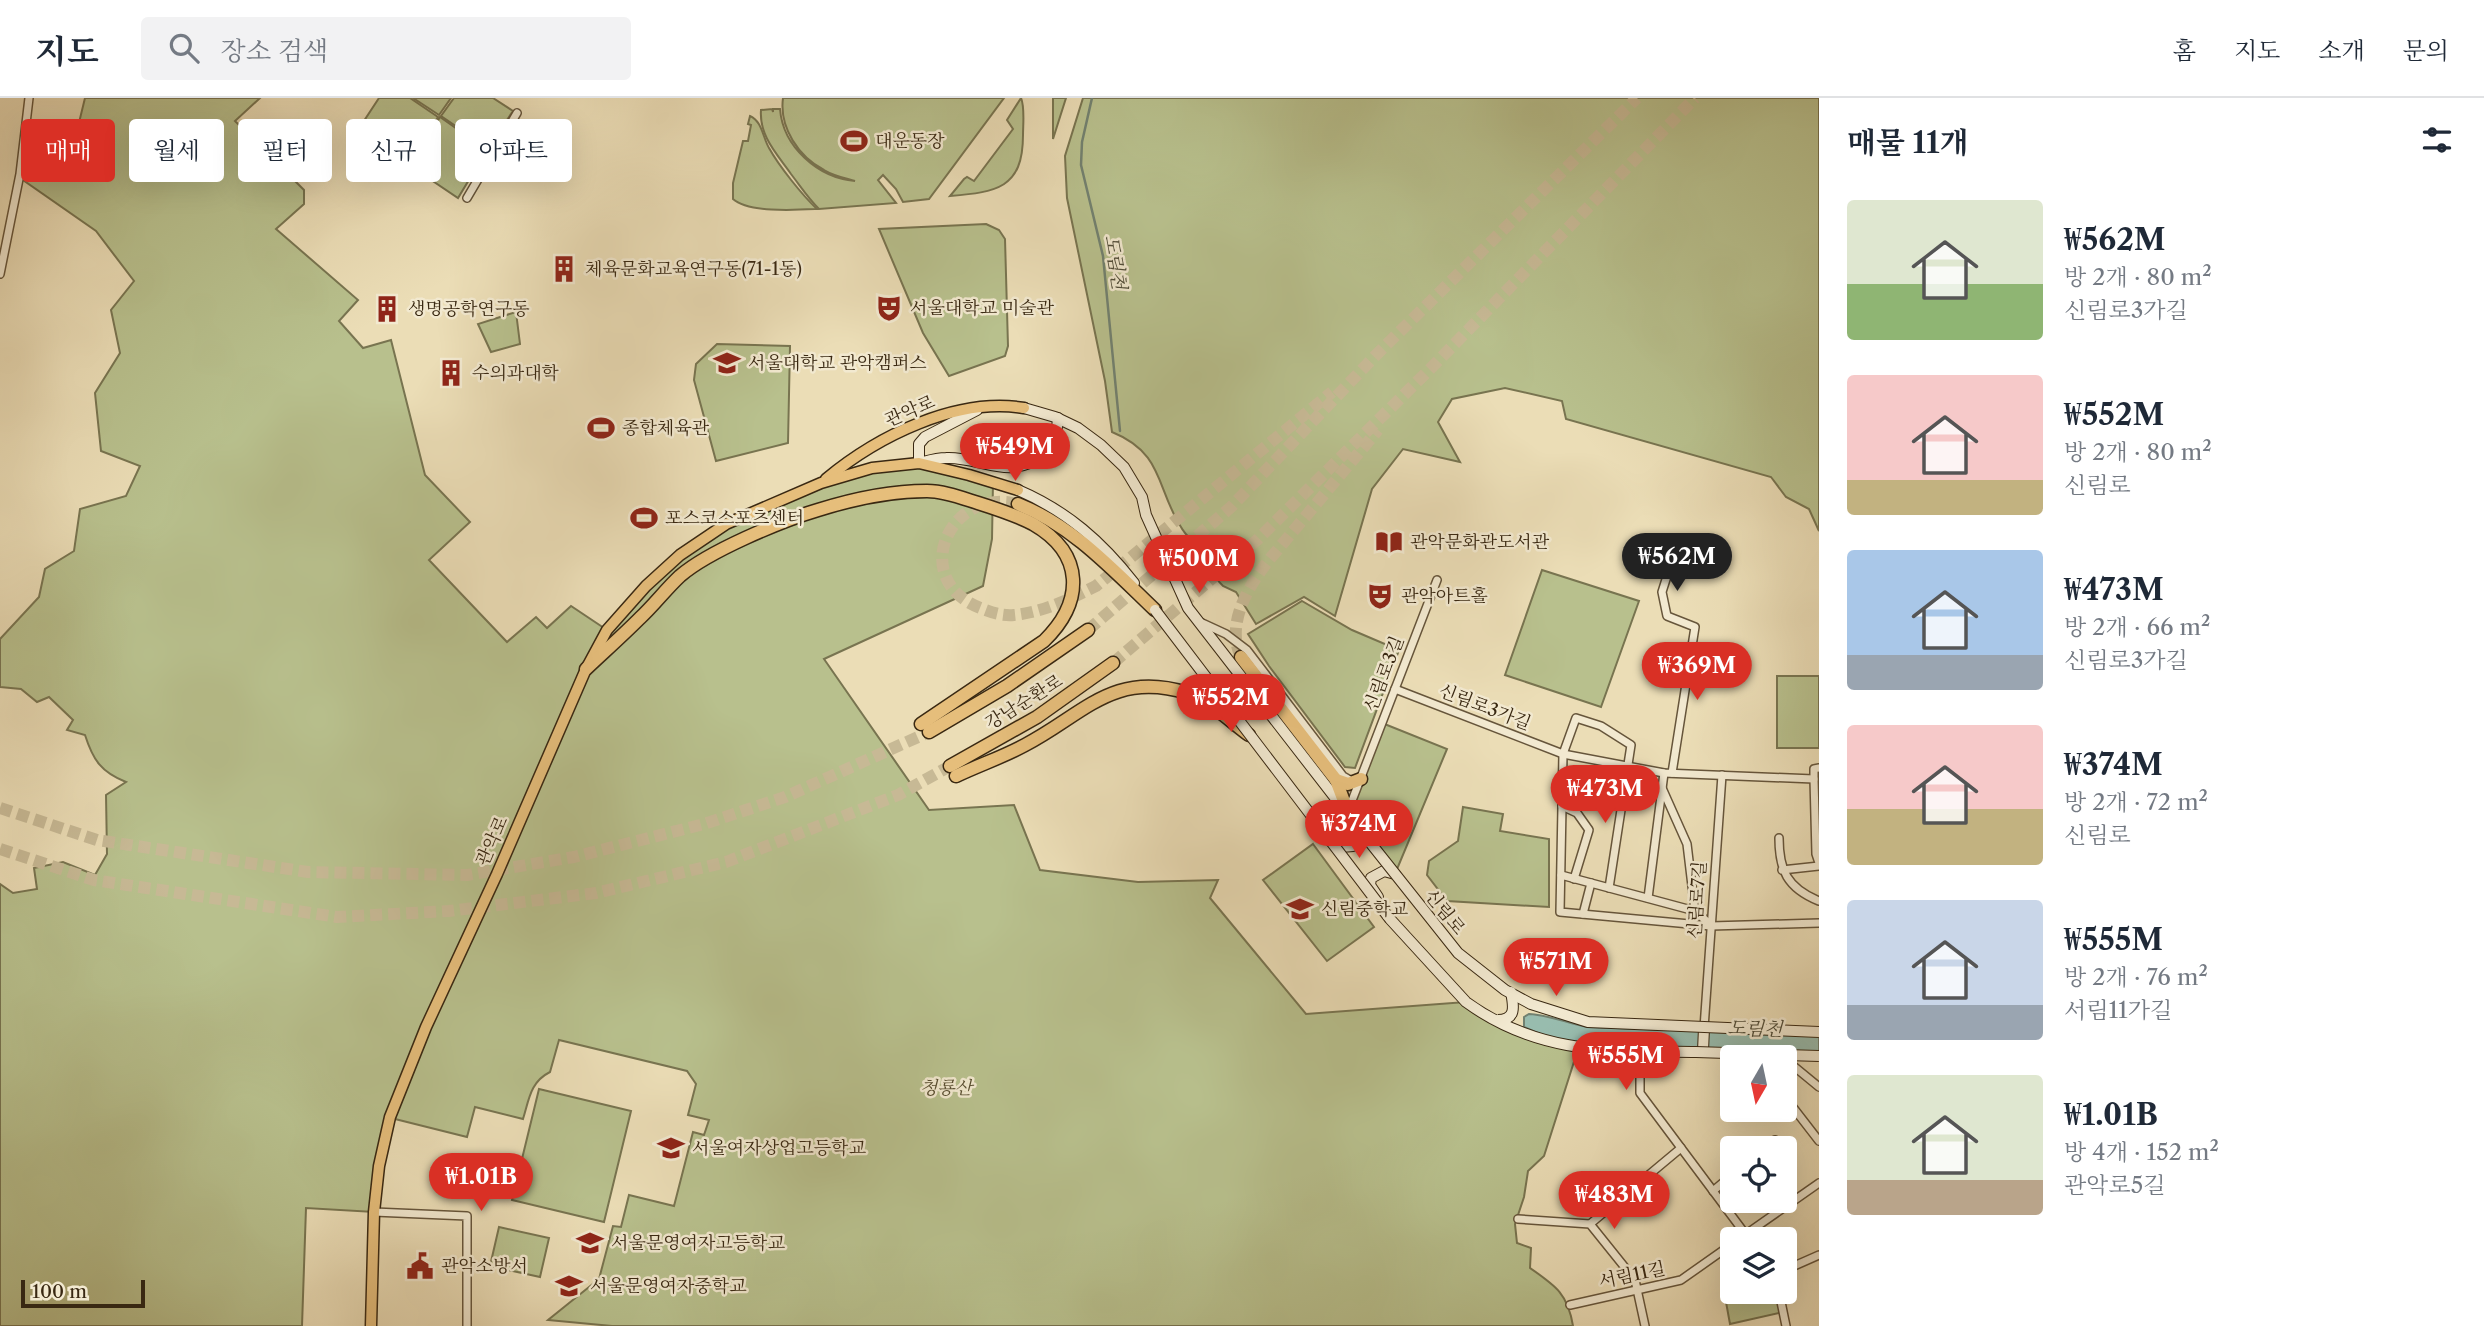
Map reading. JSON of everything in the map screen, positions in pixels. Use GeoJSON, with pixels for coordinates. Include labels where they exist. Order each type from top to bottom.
{"type":"FeatureCollection","features":[{"type":"Feature","properties":{"kind":"highway","name":"강남순환로"},"geometry":{"type":"LineString","coordinates":[[586,669],[681,575],[712,555],[777,524],[817,510],[871,496],[929,491],[991,507],[1032,524],[1062,548],[1071,567],[1074,583],[1070,606],[1058,627],[1044,641],[925,728],[1007,686],[1088,630]]}},
{"type":"Feature","properties":{"kind":"highway"},"geometry":{"type":"LineString","coordinates":[[1018,497],[1085,543],[1155,610]]}},
{"type":"Feature","properties":{"kind":"highway"},"geometry":{"type":"LineString","coordinates":[[1241,657],[1336,780],[1348,813]]}},
{"type":"Feature","properties":{"kind":"highway","name":"강남순환로"},"geometry":{"type":"LineString","coordinates":[[1113,663],[1037,718],[953,771],[1026,745],[1087,706],[1123,689],[1147,686],[1189,694],[1252,737]]}},
{"type":"Feature","properties":{"kind":"highway"},"geometry":{"type":"LineString","coordinates":[[1336,780],[1348,784],[1361,779]]}},
{"type":"Feature","properties":{"kind":"main road","name":"관악로"},"geometry":{"type":"LineString","coordinates":[[821,483],[848,461],[938,415],[987,405],[1024,408]]}},
{"type":"Feature","properties":{"kind":"main road"},"geometry":{"type":"LineString","coordinates":[[987,405],[925,437],[919,444],[919,463],[947,458],[1004,468],[1025,466],[1048,449],[1057,433],[1058,418]]}},
{"type":"Feature","properties":{"kind":"main road","name":"신림로"},"geometry":{"type":"LineString","coordinates":[[1024,408],[1058,418],[1078,428],[1101,445],[1131,477],[1142,497],[1146,515],[1188,608],[1458,953],[1511,992],[1549,1011],[1588,1022],[1819,1032]]}},
{"type":"Feature","properties":{"kind":"main road","name":"관악로"},"geometry":{"type":"LineString","coordinates":[[371,1326],[374,1212],[384,1141],[402,1086],[586,669],[607,630],[646,586],[680,555],[726,524],[821,483],[872,468],[919,463],[969,475],[1018,497]]}},
{"type":"Feature","properties":{"kind":"main road"},"geometry":{"type":"LineString","coordinates":[[1155,610],[1382,908],[1466,1002],[1494,1020],[1563,1046],[1640,1052],[1720,1053]]}},
{"type":"Feature","properties":{"kind":"main road"},"geometry":{"type":"LineString","coordinates":[[1331,840],[1341,847],[1353,846],[1358,836],[1357,826]]}},
{"type":"Feature","properties":{"kind":"main road"},"geometry":{"type":"LineString","coordinates":[[1382,908],[1380,899],[1370,885],[1371,878],[1384,871],[1395,874]]}},
{"type":"Feature","properties":{"kind":"main road"},"geometry":{"type":"LineString","coordinates":[[1494,1020],[1507,1020],[1512,1014],[1514,1008],[1511,992]]}},
{"type":"Feature","properties":{"kind":"main road"},"geometry":{"type":"LineString","coordinates":[[1703,1028],[1703,1052]]}},
{"type":"Feature","properties":{"kind":"main road"},"geometry":{"type":"LineString","coordinates":[[1797,1057],[1819,1056]]}},
{"type":"Feature","properties":{"kind":"street"},"geometry":{"type":"LineString","coordinates":[[0,274],[20,174],[29,98]]}},
{"type":"Feature","properties":{"kind":"street"},"geometry":{"type":"LineString","coordinates":[[467,198],[517,113]]}},
{"type":"Feature","properties":{"kind":"street"},"geometry":{"type":"LineString","coordinates":[[1648,898],[1662,788],[1668,773],[1695,627],[1667,616],[1662,592],[1674,554]]}},
{"type":"Feature","properties":{"kind":"street","name":"신림로3길"},"geometry":{"type":"LineString","coordinates":[[1348,813],[1437,580]]}},
{"type":"Feature","properties":{"kind":"street"},"geometry":{"type":"LineString","coordinates":[[1199,621],[1226,634],[1247,650],[1343,776],[1352,780],[1361,779]]}},
{"type":"Feature","properties":{"kind":"street","name":"신림로3가길"},"geometry":{"type":"LineString","coordinates":[[1395,689],[1563,754],[1668,773],[1814,779]]}},
{"type":"Feature","properties":{"kind":"street"},"geometry":{"type":"LineString","coordinates":[[1609,888],[1631,745],[1601,726],[1576,718],[1563,754],[1560,912],[1711,926],[1819,923]]}},
{"type":"Feature","properties":{"kind":"street"},"geometry":{"type":"LineString","coordinates":[[1782,870],[1819,864],[1816,854],[1814,769],[1819,768]]}},
{"type":"Feature","properties":{"kind":"street","name":"신림로7길"},"geometry":{"type":"LineString","coordinates":[[1703,1028],[1722,775]]}},
{"type":"Feature","properties":{"kind":"street"},"geometry":{"type":"LineString","coordinates":[[1662,788],[1688,844],[1695,911]]}},
{"type":"Feature","properties":{"kind":"street"},"geometry":{"type":"LineString","coordinates":[[1562,806],[1577,813],[1589,830],[1574,878]]}},
{"type":"Feature","properties":{"kind":"street"},"geometry":{"type":"LineString","coordinates":[[1779,838],[1782,870],[1788,879],[1807,895],[1819,901]]}},
{"type":"Feature","properties":{"kind":"street"},"geometry":{"type":"LineString","coordinates":[[1561,875],[1695,911],[1711,926]]}},
{"type":"Feature","properties":{"kind":"street"},"geometry":{"type":"LineString","coordinates":[[1583,914],[1591,883]]}},
{"type":"Feature","properties":{"kind":"street"},"geometry":{"type":"LineString","coordinates":[[1640,1052],[1640,1093],[1738,1227]]}},
{"type":"Feature","properties":{"kind":"street"},"geometry":{"type":"LineString","coordinates":[[1797,1069],[1819,1087]]}},
{"type":"Feature","properties":{"kind":"street"},"geometry":{"type":"LineString","coordinates":[[1797,1113],[1819,1141]]}},
{"type":"Feature","properties":{"kind":"street"},"geometry":{"type":"LineString","coordinates":[[1518,1219],[1590,1224],[1681,1147]]}},
{"type":"Feature","properties":{"kind":"street"},"geometry":{"type":"LineString","coordinates":[[1760,1227],[1819,1183]]}},
{"type":"Feature","properties":{"kind":"street"},"geometry":{"type":"LineString","coordinates":[[1713,1191],[1720,1185]]}},
{"type":"Feature","properties":{"kind":"street"},"geometry":{"type":"LineString","coordinates":[[374,1212],[467,1216],[467,1326]]}},
{"type":"Feature","properties":{"kind":"street"},"geometry":{"type":"LineString","coordinates":[[1590,1224],[1635,1280],[1645,1326]]}},
{"type":"Feature","properties":{"kind":"street","name":"서림11길"},"geometry":{"type":"LineString","coordinates":[[1570,1305],[1681,1280],[1720,1252]]}},
{"type":"Feature","properties":{"kind":"street"},"geometry":{"type":"LineString","coordinates":[[1797,1265],[1819,1255]]}},
{"type":"Feature","properties":{"kind":"street"},"geometry":{"type":"LineString","coordinates":[[1781,1304],[1786,1326]]}},
{"type":"Feature","properties":{"kind":"green space","name":"청룡산"},"geometry":{"type":"Polygon","coordinates":[[[85,98],[260,98],[235,121],[238,124],[238,182],[296,182],[304,190],[304,204],[276,229],[358,300],[339,321],[363,348],[391,340],[425,475],[470,522],[429,560],[507,642],[536,617],[547,628],[571,606],[607,630],[646,586],[726,524],[821,483],[897,464],[993,482],[992,539],[983,586],[824,659],[929,810],[1014,805],[1040,870],[1138,882],[1218,880],[1210,898],[1306,1014],[1466,1002],[1481,1013],[1578,1049],[1544,1156],[1528,1171],[1524,1197],[1515,1224],[1517,1243],[1531,1248],[1530,1268],[1547,1280],[1564,1298],[1573,1326],[612,1326],[548,1320],[599,1279],[613,1226],[621,1227],[629,1195],[674,1206],[693,1132],[704,1135],[709,1120],[688,1115],[696,1084],[687,1071],[559,1040],[550,1072],[534,1086],[523,1119],[475,1107],[467,1137],[391,1118],[374,1212],[306,1208],[302,1326],[0,1326],[0,884],[13,893],[37,889],[34,868],[63,862],[95,875],[107,854],[106,795],[126,782],[110,774],[99,764],[85,735],[67,730],[73,720],[49,697],[37,702],[21,689],[0,687],[0,639],[39,597],[45,569],[74,551],[80,509],[126,496],[140,466],[101,451],[95,393],[120,353],[111,310],[134,281],[96,231],[26,182],[115,182],[115,119],[80,119],[85,98]]]}},
{"type":"Feature","properties":{"kind":"green space"},"geometry":{"type":"Polygon","coordinates":[[[379,98],[410,98],[438,117],[437,119],[365,119],[379,98]]]}},
{"type":"Feature","properties":{"kind":"green space"},"geometry":{"type":"Polygon","coordinates":[[[413,98],[451,98],[439,115],[413,98]]]}},
{"type":"Feature","properties":{"kind":"green space"},"geometry":{"type":"Polygon","coordinates":[[[454,98],[493,98],[513,111],[508,119],[455,119],[455,126],[441,116],[454,98]]]}},
{"type":"Feature","properties":{"kind":"green space"},"geometry":{"type":"Polygon","coordinates":[[[783,98],[1004,98],[929,199],[903,202],[896,189],[883,175],[878,180],[896,203],[819,209],[770,144],[763,128],[761,110],[772,109],[773,112],[773,109],[780,109],[788,136],[795,148],[816,167],[841,179],[855,181],[824,170],[799,149],[784,120],[783,98]]]}},
{"type":"Feature","properties":{"kind":"green space"},"geometry":{"type":"Polygon","coordinates":[[[1021,98],[1024,116],[1022,153],[1012,177],[993,189],[950,196],[967,177],[974,181],[1013,129],[1007,120],[1021,98]]]}},
{"type":"Feature","properties":{"kind":"green space"},"geometry":{"type":"Polygon","coordinates":[[[1053,98],[1066,98],[1053,139],[1053,98]]]}},
{"type":"Feature","properties":{"kind":"green space"},"geometry":{"type":"Polygon","coordinates":[[[1083,98],[1819,98],[1819,531],[1809,509],[1786,497],[1771,477],[1566,419],[1562,401],[1505,388],[1452,399],[1438,422],[1460,462],[1403,449],[1372,489],[1335,616],[1304,597],[1256,624],[1236,592],[1223,586],[1193,554],[1199,548],[1173,513],[1150,461],[1141,450],[1112,432],[1105,381],[1067,198],[1065,156],[1083,98]]]}},
{"type":"Feature","properties":{"kind":"green space"},"geometry":{"type":"Polygon","coordinates":[[[750,116],[760,126],[769,148],[785,172],[817,209],[761,209],[733,199],[733,183],[743,141],[748,141],[750,116]]]}},
{"type":"Feature","properties":{"kind":"green space"},"geometry":{"type":"Polygon","coordinates":[[[440,117],[455,128],[455,182],[468,182],[458,198],[434,182],[441,182],[441,119],[440,117]]]}},
{"type":"Feature","properties":{"kind":"green space"},"geometry":{"type":"Polygon","coordinates":[[[986,224],[999,230],[1005,239],[1008,346],[1005,356],[949,376],[923,333],[879,229],[986,224]]]}},
{"type":"Feature","properties":{"kind":"green space"},"geometry":{"type":"Polygon","coordinates":[[[516,312],[520,344],[491,352],[478,324],[516,312]]]}},
{"type":"Feature","properties":{"kind":"green space"},"geometry":{"type":"Polygon","coordinates":[[[717,344],[790,346],[788,443],[716,461],[694,380],[696,364],[717,344]]]}},
{"type":"Feature","properties":{"kind":"green space"},"geometry":{"type":"Polygon","coordinates":[[[1542,570],[1639,601],[1601,707],[1505,675],[1542,570]]]}},
{"type":"Feature","properties":{"kind":"green space"},"geometry":{"type":"Polygon","coordinates":[[[1302,601],[1352,630],[1399,650],[1355,768],[1345,767],[1248,634],[1302,601]]]}},
{"type":"Feature","properties":{"kind":"green space"},"geometry":{"type":"Polygon","coordinates":[[[1777,676],[1819,676],[1819,748],[1777,748],[1777,676]]]}},
{"type":"Feature","properties":{"kind":"green space"},"geometry":{"type":"Polygon","coordinates":[[[1382,723],[1447,749],[1395,874],[1348,812],[1382,723]]]}},
{"type":"Feature","properties":{"kind":"green space"},"geometry":{"type":"Polygon","coordinates":[[[1463,807],[1503,814],[1500,831],[1549,839],[1549,907],[1447,901],[1427,875],[1429,861],[1458,841],[1463,807]]]}},
{"type":"Feature","properties":{"kind":"green space"},"geometry":{"type":"Polygon","coordinates":[[[1313,844],[1374,927],[1327,961],[1263,880],[1313,844]]]}},
{"type":"Feature","properties":{"kind":"green space"},"geometry":{"type":"Polygon","coordinates":[[[539,1089],[631,1111],[604,1222],[512,1200],[539,1089]]]}},
{"type":"Feature","properties":{"kind":"green space"},"geometry":{"type":"Polygon","coordinates":[[[499,1227],[549,1238],[540,1277],[490,1266],[499,1227]]]}},
{"type":"Feature","properties":{"kind":"green space"},"geometry":{"type":"Polygon","coordinates":[[[1726,1304],[1781,1304],[1783,1312],[1730,1324],[1726,1304]]]}},
{"type":"Feature","properties":{"kind":"shaded area","name":"도림천"},"geometry":{"type":"Polygon","coordinates":[[[1529,1014],[1551,1017],[1587,1027],[1819,1035],[1819,1053],[1797,1052],[1797,1045],[1720,1045],[1720,1050],[1580,1046],[1524,1027],[1524,1017],[1529,1014]]]}},
{"type":"Feature","properties":{"kind":"waterway","name":"도림천"},"geometry":{"type":"LineString","coordinates":[[1092,98],[1082,142],[1081,165],[1103,256],[1120,431]]}},
{"type":"Feature","properties":{"kind":"tunnel"},"geometry":{"type":"LineString","coordinates":[[1088,630],[1231,507],[1375,356],[1637,98]]}},
{"type":"Feature","properties":{"kind":"tunnel"},"geometry":{"type":"LineString","coordinates":[[1113,663],[1257,540],[1432,367],[1695,98]]}},
{"type":"Feature","properties":{"kind":"tunnel"},"geometry":{"type":"LineString","coordinates":[[1018,504],[993,502],[972,509],[956,522],[946,540],[942,559],[947,579],[960,596],[983,609],[1002,615],[1046,608],[1096,586],[1332,392]]}},
{"type":"Feature","properties":{"kind":"tunnel"},"geometry":{"type":"LineString","coordinates":[[1241,657],[1237,644],[1238,618],[1254,581],[1378,430]]}},
{"type":"Feature","properties":{"kind":"tunnel"},"geometry":{"type":"LineString","coordinates":[[0,808],[97,840],[308,872],[467,875],[574,857],[704,824],[785,797],[929,732]]}},
{"type":"Feature","properties":{"kind":"tunnel"},"geometry":{"type":"LineString","coordinates":[[0,849],[94,880],[337,917],[449,911],[596,893],[726,862],[898,795],[950,766]]}},
{"type":"Feature","properties":{"kind":"place","name":"대운동장"},"geometry":{"type":"Point","coordinates":[854,141]}},
{"type":"Feature","properties":{"kind":"place","name":"체육문화교육연구동(71-1동)"},"geometry":{"type":"Point","coordinates":[564,269]}},
{"type":"Feature","properties":{"kind":"place","name":"서울대학교 미술관"},"geometry":{"type":"Point","coordinates":[889,308]}},
{"type":"Feature","properties":{"kind":"place","name":"생명공학연구동"},"geometry":{"type":"Point","coordinates":[387,309]}},
{"type":"Feature","properties":{"kind":"place","name":"서울대학교 관악캠퍼스"},"geometry":{"type":"Point","coordinates":[727,363]}},
{"type":"Feature","properties":{"kind":"place","name":"수의과대학"},"geometry":{"type":"Point","coordinates":[451,373]}},
{"type":"Feature","properties":{"kind":"place","name":"종합체육관"},"geometry":{"type":"Point","coordinates":[601,428]}},
{"type":"Feature","properties":{"kind":"place","name":"포스코스포츠센터"},"geometry":{"type":"Point","coordinates":[644,518]}},
{"type":"Feature","properties":{"kind":"place","name":"관악문화관도서관"},"geometry":{"type":"Point","coordinates":[1389,542]}},
{"type":"Feature","properties":{"kind":"place","name":"관악아트홀"},"geometry":{"type":"Point","coordinates":[1380,596]}},
{"type":"Feature","properties":{"kind":"place","name":"신림중학교"},"geometry":{"type":"Point","coordinates":[1300,909]}},
{"type":"Feature","properties":{"kind":"place","name":"서울여자상업고등학교"},"geometry":{"type":"Point","coordinates":[671,1148]}},
{"type":"Feature","properties":{"kind":"place","name":"서울문영여자고등학교"},"geometry":{"type":"Point","coordinates":[590,1243]}},
{"type":"Feature","properties":{"kind":"place","name":"관악소방서"},"geometry":{"type":"Point","coordinates":[420,1266]}},
{"type":"Feature","properties":{"kind":"place","name":"서울문영여자중학교"},"geometry":{"type":"Point","coordinates":[569,1286]}}]}
